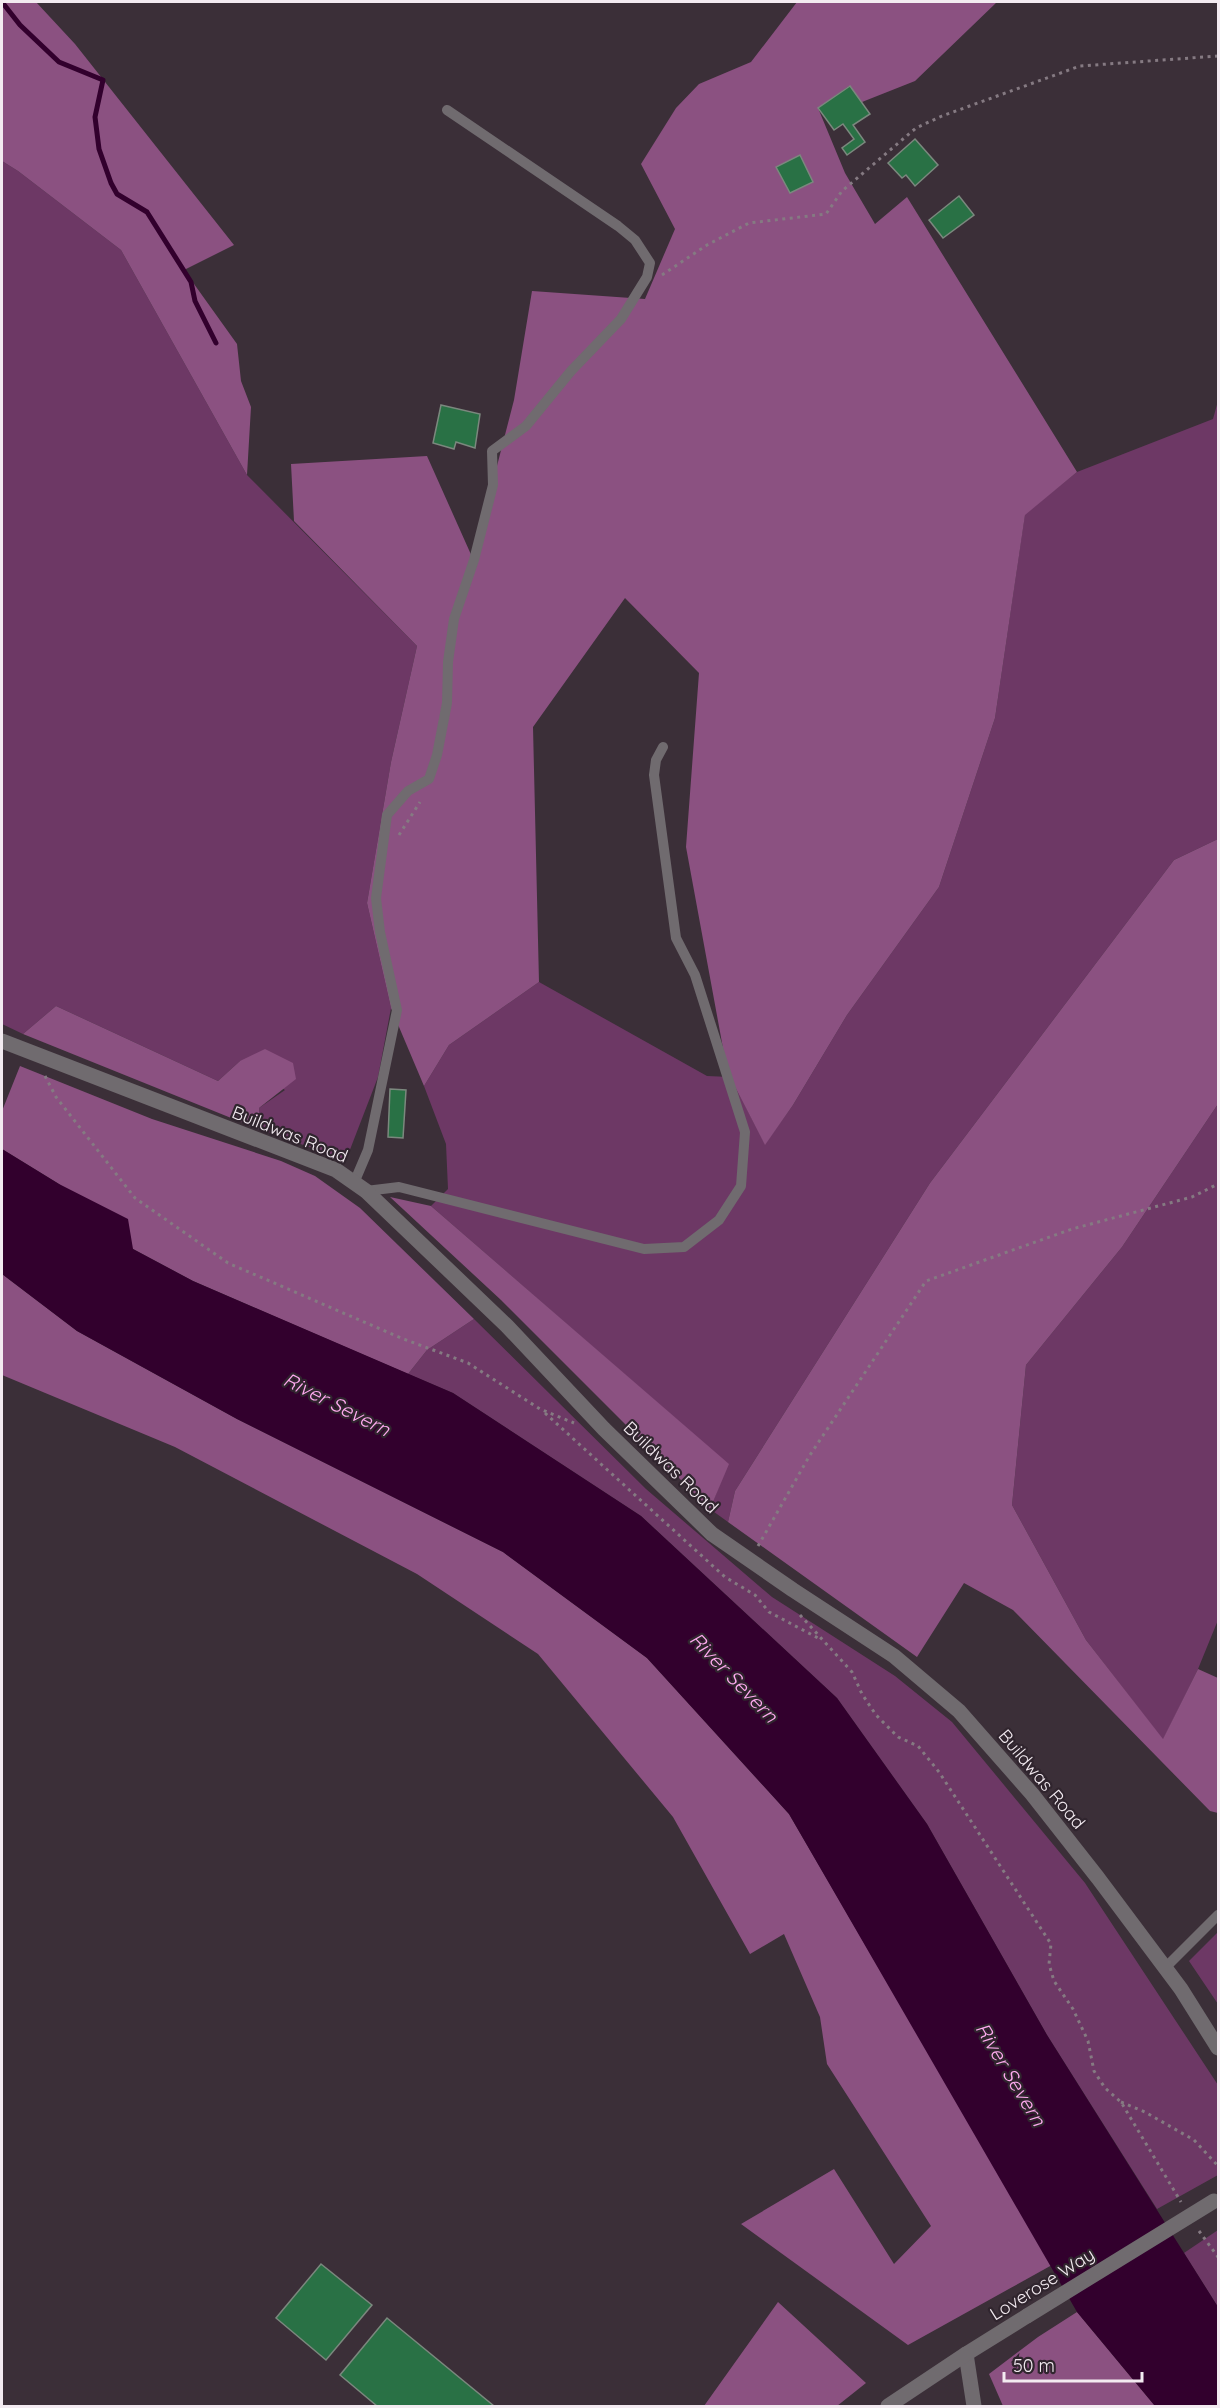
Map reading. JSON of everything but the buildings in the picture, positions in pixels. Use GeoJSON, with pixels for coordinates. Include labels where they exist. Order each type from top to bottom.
{"type":"FeatureCollection","features":[{"type":"Feature","properties":{"kind":"street","name":"Buildwas Road"},"geometry":{"type":"LineString","coordinates":[[2,1043],[336,1170],[360,1187],[507,1326],[604,1429],[712,1534],[894,1656],[959,1711],[1032,1794],[1182,1989],[1218,2048]]}},
{"type":"Feature","properties":{"kind":"street","name":"Loverose Way"},"geometry":{"type":"LineString","coordinates":[[888,2406],[966,2354],[1216,2199]]}},
{"type":"Feature","properties":{"kind":"street"},"geometry":{"type":"LineString","coordinates":[[966,2354],[974,2406]]}},
{"type":"Feature","properties":{"kind":"lane"},"geometry":{"type":"LineString","coordinates":[[447,110],[618,226],[635,240],[650,263],[647,277],[621,319],[571,371],[526,426],[492,451],[493,485],[474,560],[454,619],[448,662],[447,703],[437,755],[429,779],[408,791],[387,814],[376,898],[380,932],[397,1010],[360,1187],[399,1187],[644,1249],[684,1247],[719,1220],[741,1186],[746,1132],[695,975],[676,938],[654,775],[656,760],[663,747]]}},
{"type":"Feature","properties":{"kind":"lane"},"geometry":{"type":"LineString","coordinates":[[1165,1968],[1218,1915]]}},
{"type":"Feature","properties":{"kind":"path"},"geometry":{"type":"LineString","coordinates":[[655,280],[697,251],[749,223],[826,214],[842,191],[916,128],[942,116],[1080,66],[1218,56]]}},
{"type":"Feature","properties":{"kind":"path"},"geometry":{"type":"LineString","coordinates":[[397,839],[421,799]]}},
{"type":"Feature","properties":{"kind":"path"},"geometry":{"type":"LineString","coordinates":[[48,1059],[43,1073],[56,1096],[135,1198],[228,1263],[401,1338],[468,1363],[540,1409],[725,1577],[755,1595],[769,1612],[820,1639]]}},
{"type":"Feature","properties":{"kind":"path"},"geometry":{"type":"LineString","coordinates":[[750,1559],[810,1455],[926,1281],[1072,1229],[1192,1197],[1218,1184]]}},
{"type":"Feature","properties":{"kind":"path"},"geometry":{"type":"LineString","coordinates":[[540,1409],[590,1430],[604,1429]]}},
{"type":"Feature","properties":{"kind":"path"},"geometry":{"type":"LineString","coordinates":[[797,1612],[852,1672],[862,1694],[876,1715],[898,1737],[918,1746],[939,1772],[1051,1944],[1049,1964],[1054,1981],[1073,2009],[1083,2030],[1094,2071],[1105,2088],[1121,2102],[1183,2204]]}},
{"type":"Feature","properties":{"kind":"path"},"geometry":{"type":"LineString","coordinates":[[1121,2102],[1145,2112],[1194,2140],[1218,2166]]}},
{"type":"Feature","properties":{"kind":"path"},"geometry":{"type":"LineString","coordinates":[[1195,2224],[1218,2257]]}},
{"type":"Feature","properties":{"kind":"shaded area"},"geometry":{"type":"Polygon","coordinates":[[[2,2],[36,2],[75,44],[234,245],[184,270],[237,344],[241,381],[251,407],[247,475],[121,250],[2,161],[2,2]]]}},
{"type":"Feature","properties":{"kind":"shaded area"},"geometry":{"type":"Polygon","coordinates":[[[797,2],[997,2],[915,81],[862,102],[849,86],[818,108],[845,173],[875,224],[907,197],[1077,472],[1025,515],[995,718],[939,887],[847,1015],[793,1105],[765,1145],[730,1077],[725,1059],[686,847],[699,673],[625,598],[533,727],[539,982],[449,1045],[424,1086],[391,1008],[367,903],[391,762],[417,646],[294,521],[291,464],[427,456],[473,559],[514,400],[532,291],[645,299],[675,229],[641,164],[676,108],[699,84],[751,62],[797,2]]]}},
{"type":"Feature","properties":{"kind":"shaded area"},"geometry":{"type":"Polygon","coordinates":[[[2,161],[121,250],[247,475],[417,646],[391,762],[367,903],[391,1008],[378,1077],[346,1160],[261,1130],[259,1108],[285,1090],[240,1061],[218,1081],[56,1006],[23,1034],[2,1024],[2,161]]]}},
{"type":"Feature","properties":{"kind":"shaded area"},"geometry":{"type":"Polygon","coordinates":[[[1218,401],[1218,839],[1174,860],[930,1183],[735,1491],[728,1522],[710,1509],[728,1464],[431,1206],[448,1189],[446,1144],[424,1086],[449,1045],[539,982],[707,1076],[730,1077],[765,1144],[793,1105],[847,1015],[939,887],[995,718],[1025,514],[1077,472],[1213,419],[1218,401]]]}},
{"type":"Feature","properties":{"kind":"shaded area"},"geometry":{"type":"Polygon","coordinates":[[[1218,839],[1218,1104],[1122,1247],[1026,1365],[1012,1505],[1086,1640],[1163,1739],[1198,1669],[1218,1678],[1218,1813],[1210,1811],[1013,1610],[964,1583],[917,1657],[728,1522],[735,1491],[930,1183],[1174,860],[1218,839]]]}},
{"type":"Feature","properties":{"kind":"shaded area"},"geometry":{"type":"Polygon","coordinates":[[[56,1006],[218,1081],[240,1061],[265,1049],[293,1063],[296,1079],[259,1108],[261,1130],[23,1034],[56,1006]]]}},
{"type":"Feature","properties":{"kind":"shaded area"},"geometry":{"type":"Polygon","coordinates":[[[20,1066],[152,1119],[281,1161],[315,1176],[360,1208],[474,1319],[427,1350],[408,1374],[193,1281],[133,1249],[59,1184],[2,1149],[2,1111],[20,1066]]]}},
{"type":"Feature","properties":{"kind":"shaded area"},"geometry":{"type":"Polygon","coordinates":[[[1218,1104],[1218,1620],[1198,1669],[1163,1740],[1086,1640],[1012,1505],[1026,1365],[1122,1247],[1218,1104]]]}},
{"type":"Feature","properties":{"kind":"shaded area"},"geometry":{"type":"Polygon","coordinates":[[[390,1197],[431,1206],[729,1464],[710,1509],[501,1300],[390,1197]]]}},
{"type":"Feature","properties":{"kind":"shaded area"},"geometry":{"type":"Polygon","coordinates":[[[2,1274],[77,1331],[237,1419],[503,1552],[647,1658],[789,1814],[1052,2265],[908,2345],[741,2224],[834,2169],[894,2264],[931,2226],[827,2064],[820,2017],[784,1934],[750,1954],[673,1817],[538,1654],[417,1574],[175,1447],[2,1375],[2,1274]]]}},
{"type":"Feature","properties":{"kind":"shaded area"},"geometry":{"type":"Polygon","coordinates":[[[474,1319],[646,1489],[772,1597],[895,1676],[952,1722],[1085,1883],[1218,2085],[1218,2175],[1157,2209],[1047,2035],[927,1824],[837,1698],[641,1516],[453,1393],[408,1374],[427,1350],[474,1319]]]}},
{"type":"Feature","properties":{"kind":"shaded area"},"geometry":{"type":"Polygon","coordinates":[[[1218,1932],[1218,2004],[1189,1961],[1218,1932]]]}},
{"type":"Feature","properties":{"kind":"shaded area"},"geometry":{"type":"Polygon","coordinates":[[[1218,2230],[1218,2307],[1184,2253],[1218,2230]]]}},
{"type":"Feature","properties":{"kind":"shaded area"},"geometry":{"type":"Polygon","coordinates":[[[778,2302],[866,2383],[837,2406],[704,2406],[778,2302]]]}},
{"type":"Feature","properties":{"kind":"shaded area"},"geometry":{"type":"Polygon","coordinates":[[[1077,2312],[1155,2406],[1003,2406],[989,2374],[1038,2337],[1077,2312]]]}},
{"type":"Feature","properties":{"kind":"water","name":"River Severn"},"geometry":{"type":"Polygon","coordinates":[[[2,1149],[59,1184],[128,1219],[133,1249],[193,1281],[453,1393],[641,1516],[837,1698],[927,1824],[1047,2035],[1218,2307],[1218,2406],[1155,2406],[1077,2312],[789,1814],[647,1658],[503,1552],[237,1419],[77,1331],[2,1274],[2,1149]]]}},
{"type":"Feature","properties":{"kind":"waterway"},"geometry":{"type":"LineString","coordinates":[[2,2],[20,25],[59,62],[103,80],[95,117],[99,149],[111,183],[117,194],[147,212],[191,282],[195,301],[216,343]]}}]}
